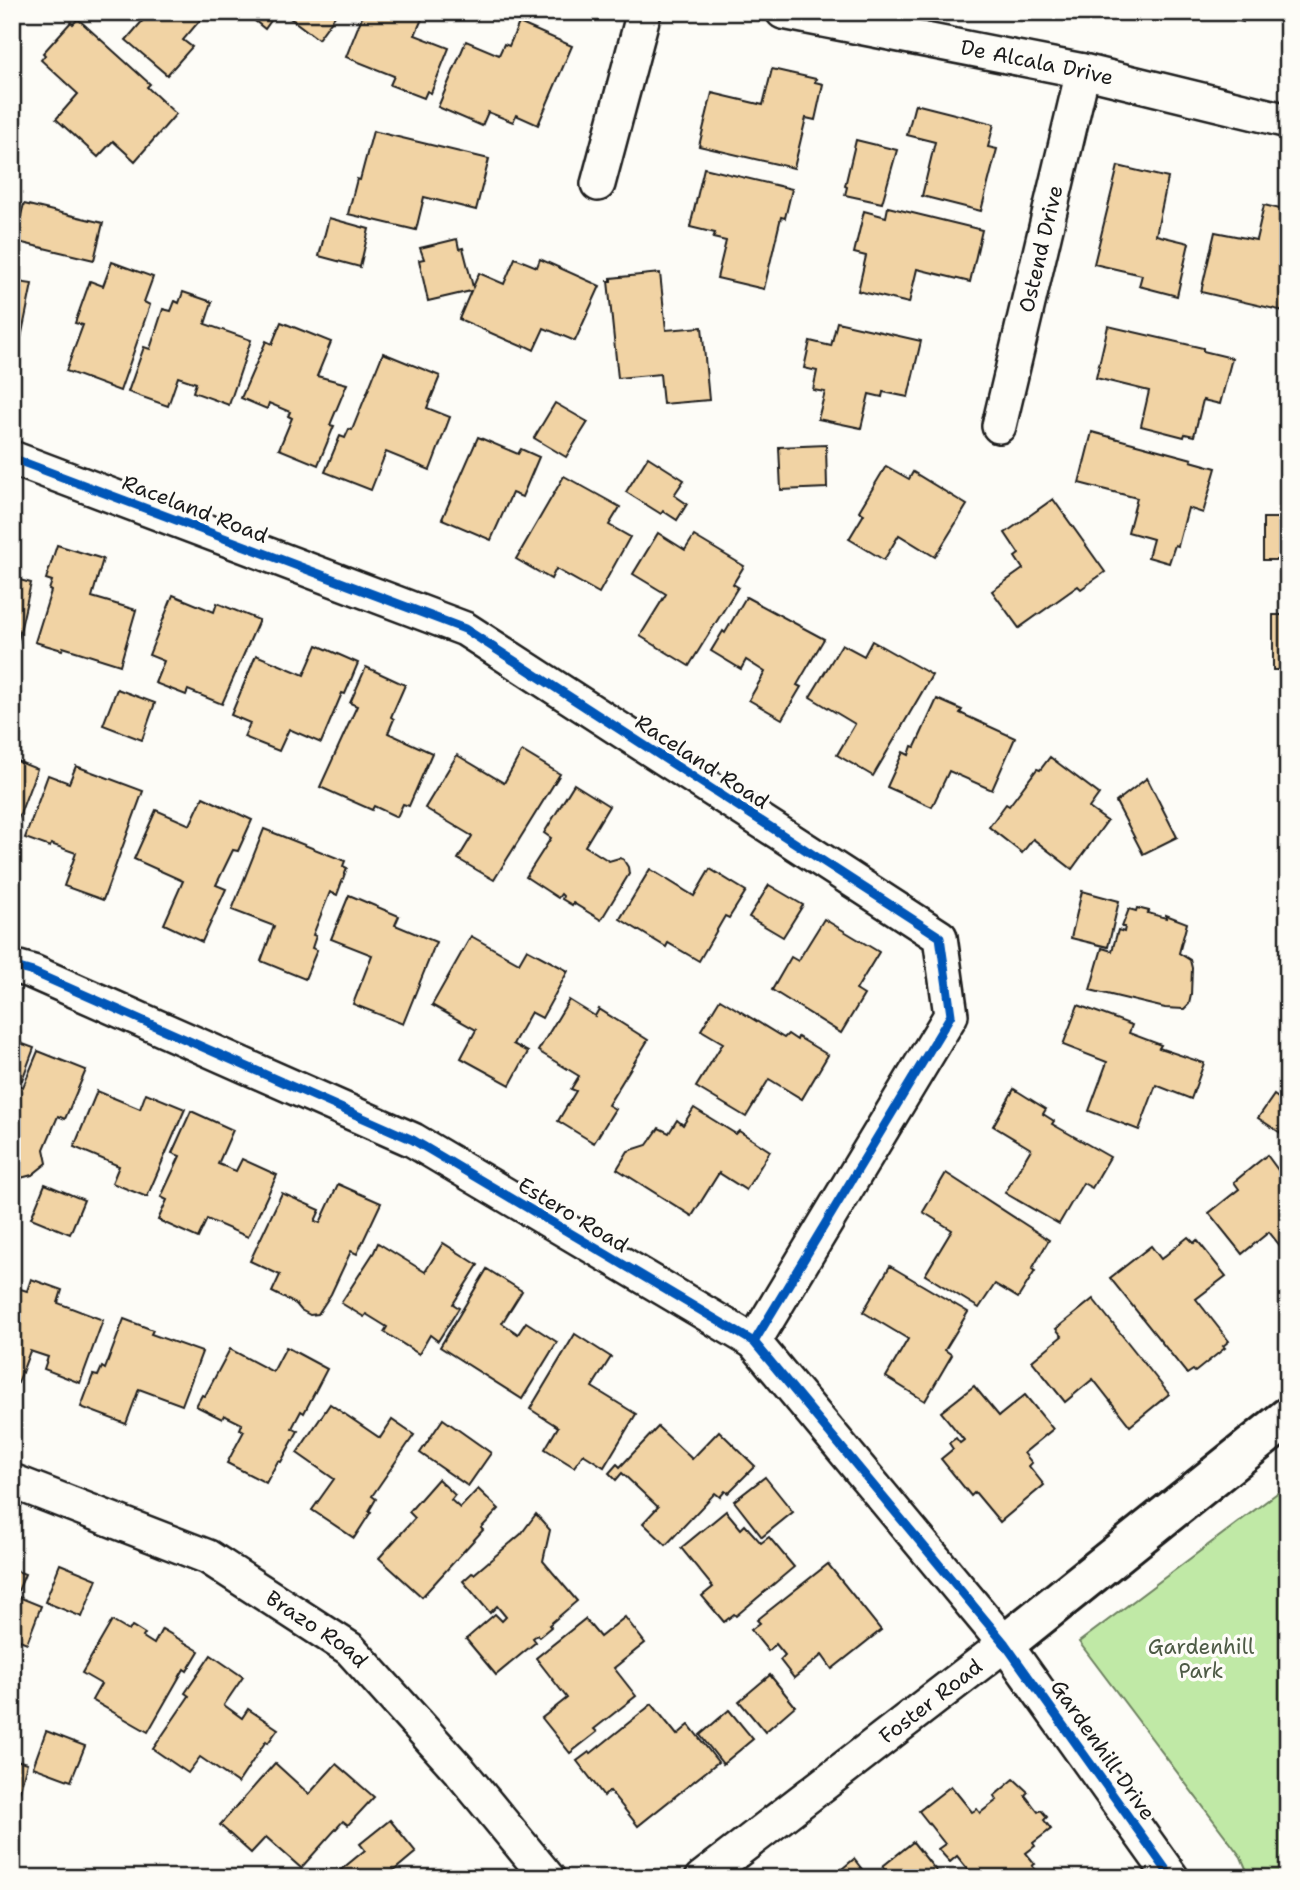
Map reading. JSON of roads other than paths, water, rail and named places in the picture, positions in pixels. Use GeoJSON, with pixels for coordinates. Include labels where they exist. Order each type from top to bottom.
{"type":"FeatureCollection","features":[{"type":"Feature","properties":{"kind":"street"},"geometry":{"type":"LineString","coordinates":[[598,184],[643,12]]}},
{"type":"Feature","properties":{"kind":"street","name":"De Alcala Drive"},"geometry":{"type":"LineString","coordinates":[[783,12],[1083,72],[1288,121]]}},
{"type":"Feature","properties":{"kind":"street","name":"Ostend Drive"},"geometry":{"type":"LineString","coordinates":[[999,426],[1083,72]]}},
{"type":"Feature","properties":{"kind":"street","name":"Raceland Road"},"geometry":{"type":"LineString","coordinates":[[12,458],[465,629],[940,937],[951,1015],[754,1342]]}},
{"type":"Feature","properties":{"kind":"street","name":"Estero Road"},"geometry":{"type":"LineString","coordinates":[[12,966],[33,972],[413,1140],[754,1342],[1005,1644]]}},
{"type":"Feature","properties":{"kind":"street","name":"Foster Road"},"geometry":{"type":"LineString","coordinates":[[702,1878],[1005,1644],[1288,1417]]}},
{"type":"Feature","properties":{"kind":"street","name":"Brazo Road"},"geometry":{"type":"LineString","coordinates":[[12,1481],[208,1557],[350,1649],[459,1770],[548,1878]]}},
{"type":"Feature","properties":{"kind":"street","name":"Gardenhill Drive"},"geometry":{"type":"LineString","coordinates":[[1005,1644],[1172,1878]]}},
{"type":"Feature","properties":{"kind":"park label","name":"Gardenhill Park"},"geometry":{"type":"Point","coordinates":[1201,1659]}}]}
